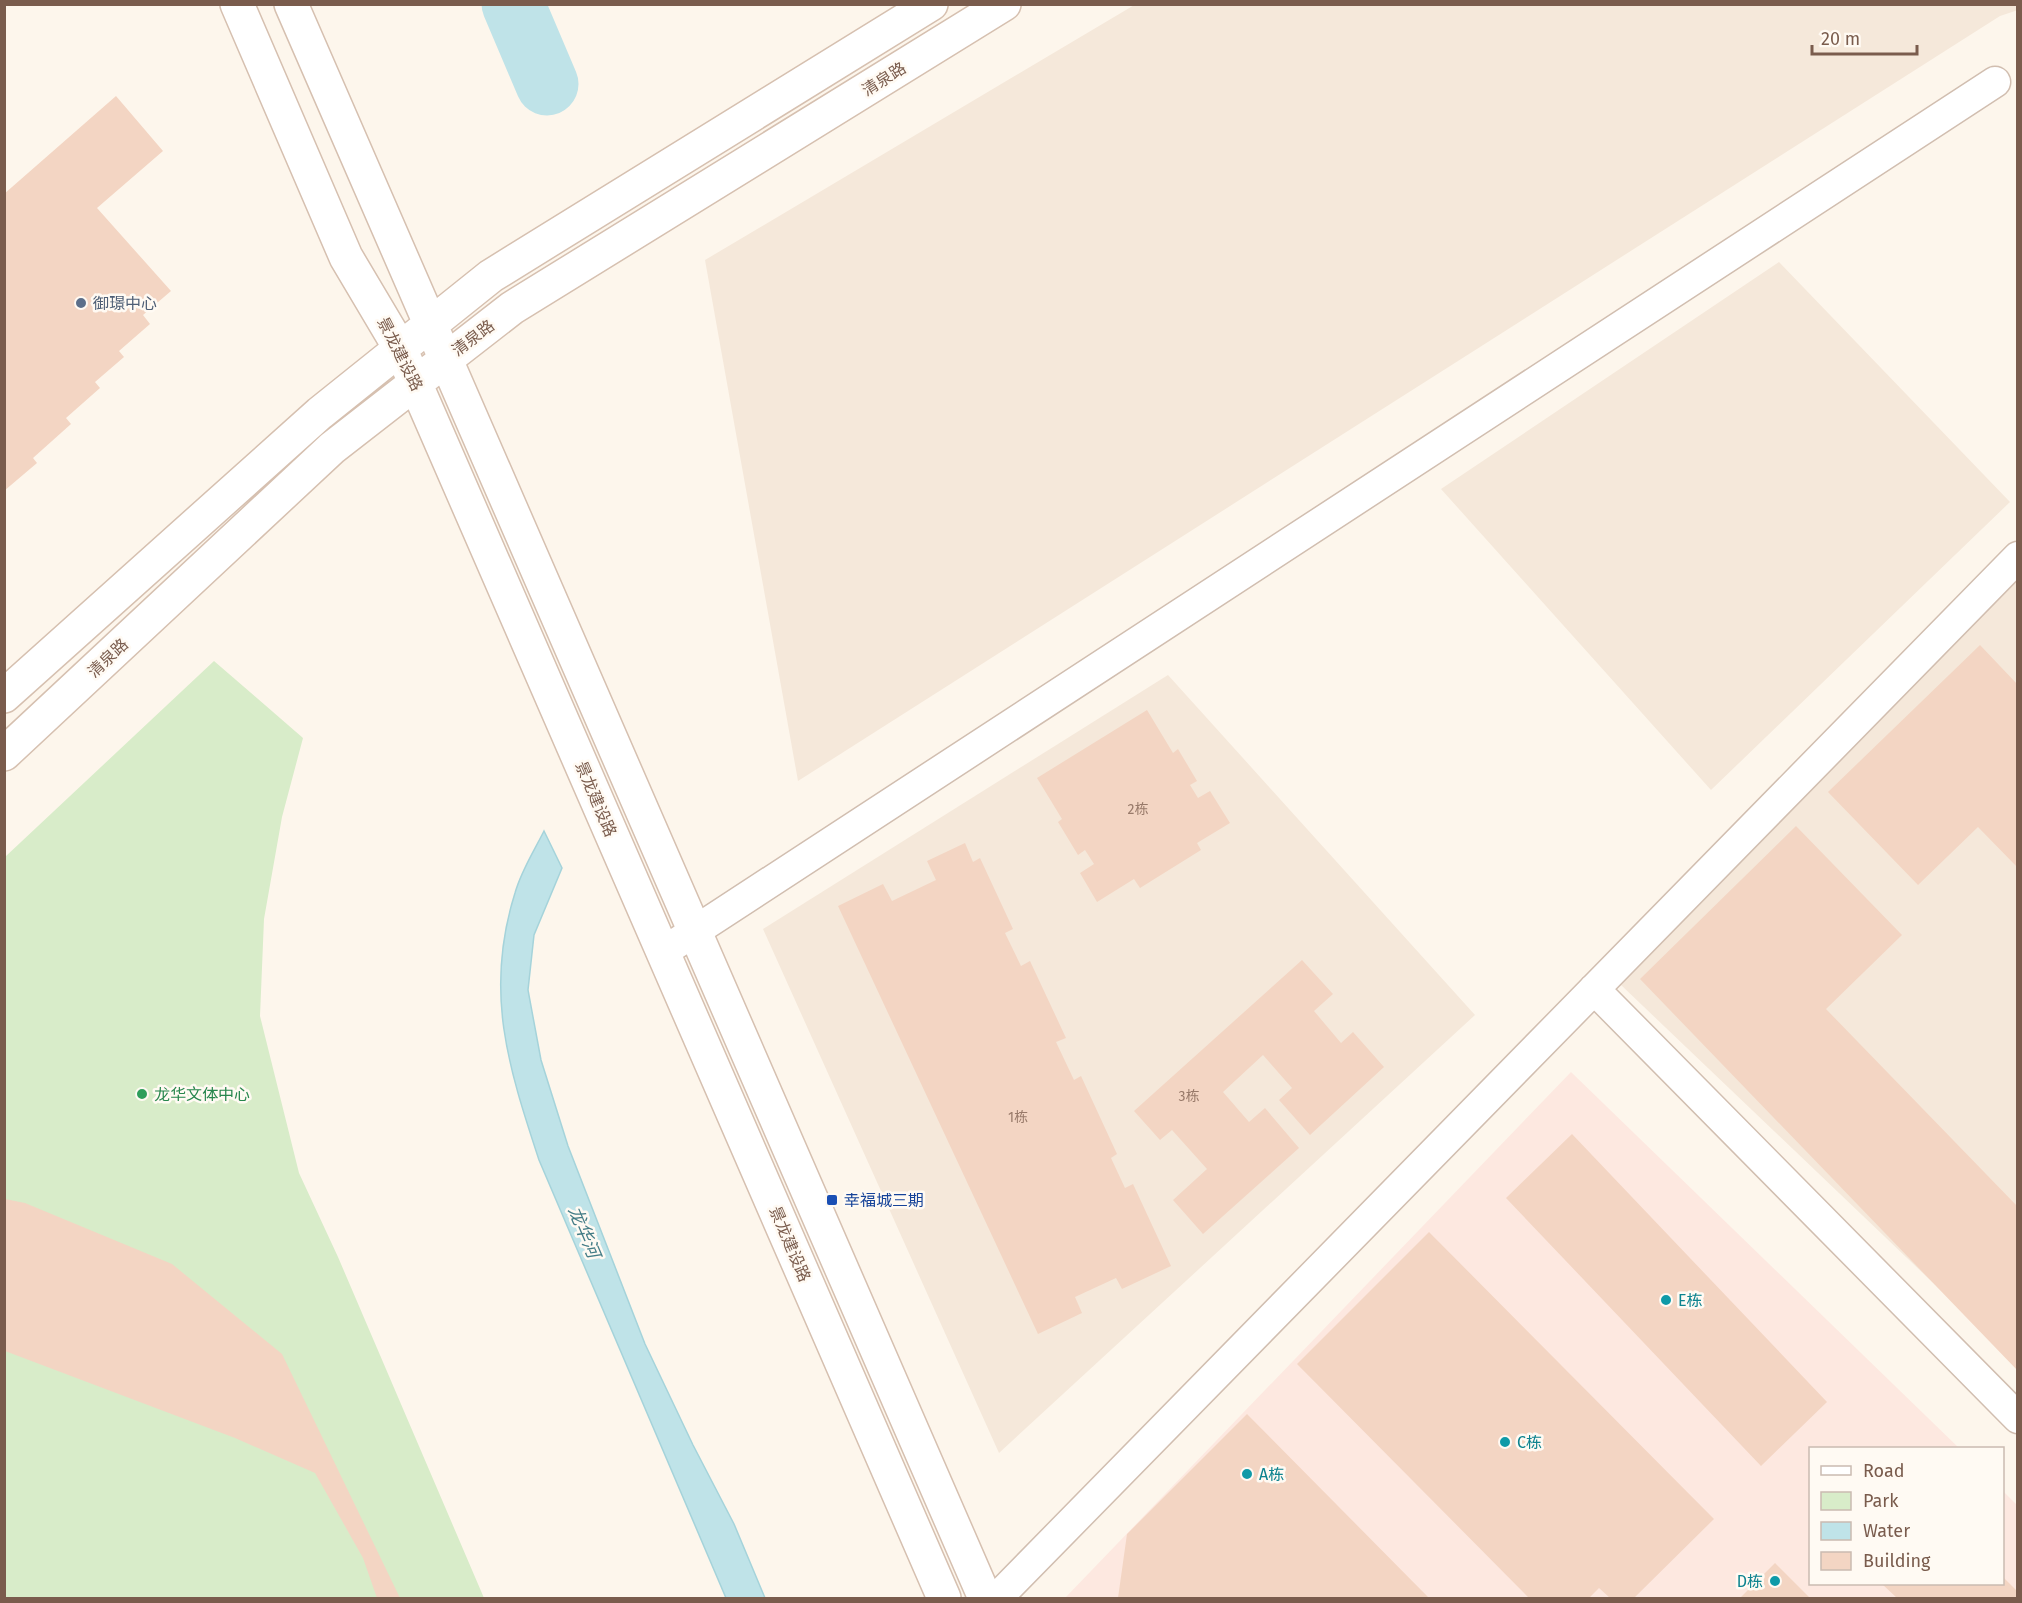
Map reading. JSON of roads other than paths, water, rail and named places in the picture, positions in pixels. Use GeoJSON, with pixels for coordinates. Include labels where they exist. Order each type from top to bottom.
{"type":"FeatureCollection","features":[{"type":"Feature","properties":{"kind":"main road","name":"景龙建设路"},"geometry":{"type":"LineString","coordinates":[[237,4],[346,257],[400,348],[944,1599]]}},
{"type":"Feature","properties":{"kind":"main road"},"geometry":{"type":"LineString","coordinates":[[291,4],[985,1599]]}},
{"type":"Feature","properties":{"kind":"main road"},"geometry":{"type":"LineString","coordinates":[[4,696],[320,413],[491,276],[931,4]]}},
{"type":"Feature","properties":{"kind":"main road","name":"清泉路"},"geometry":{"type":"LineString","coordinates":[[4,754],[332,448],[512,308],[1004,4]]}},
{"type":"Feature","properties":{"kind":"street"},"geometry":{"type":"LineString","coordinates":[[663,952],[1995,82]]}},
{"type":"Feature","properties":{"kind":"street"},"geometry":{"type":"LineString","coordinates":[[997,1599],[2018,557]]}},
{"type":"Feature","properties":{"kind":"street"},"geometry":{"type":"LineString","coordinates":[[1594,988],[2018,1418]]}},
{"type":"Feature","properties":{"kind":"water"},"geometry":{"type":"Polygon","coordinates":[[[544,831],[562,868],[534,935],[528,990],[541,1060],[568,1146],[645,1344],[734,1524],[765,1598],[726,1598],[539,1160],[518,1092],[504,1028],[501,963],[506,929],[518,885],[544,831]]]}},
{"type":"Feature","properties":{"kind":"waterway","name":"龙华河"},"geometry":{"type":"LineString","coordinates":[[513,4],[547,84]]}},
{"type":"Feature","properties":{"kind":"place","name":"御璟中心"},"geometry":{"type":"Point","coordinates":[81,303]}},
{"type":"Feature","properties":{"kind":"place","name":"龙华文体中心"},"geometry":{"type":"Point","coordinates":[142,1094]}},
{"type":"Feature","properties":{"kind":"place","name":"幸福城三期"},"geometry":{"type":"Point","coordinates":[832,1200]}},
{"type":"Feature","properties":{"kind":"place","name":"E栋"},"geometry":{"type":"Point","coordinates":[1666,1300]}},
{"type":"Feature","properties":{"kind":"place","name":"C栋"},"geometry":{"type":"Point","coordinates":[1505,1442]}},
{"type":"Feature","properties":{"kind":"place","name":"A栋"},"geometry":{"type":"Point","coordinates":[1247,1474]}},
{"type":"Feature","properties":{"kind":"place","name":"D栋"},"geometry":{"type":"Point","coordinates":[1775,1581]}}]}
